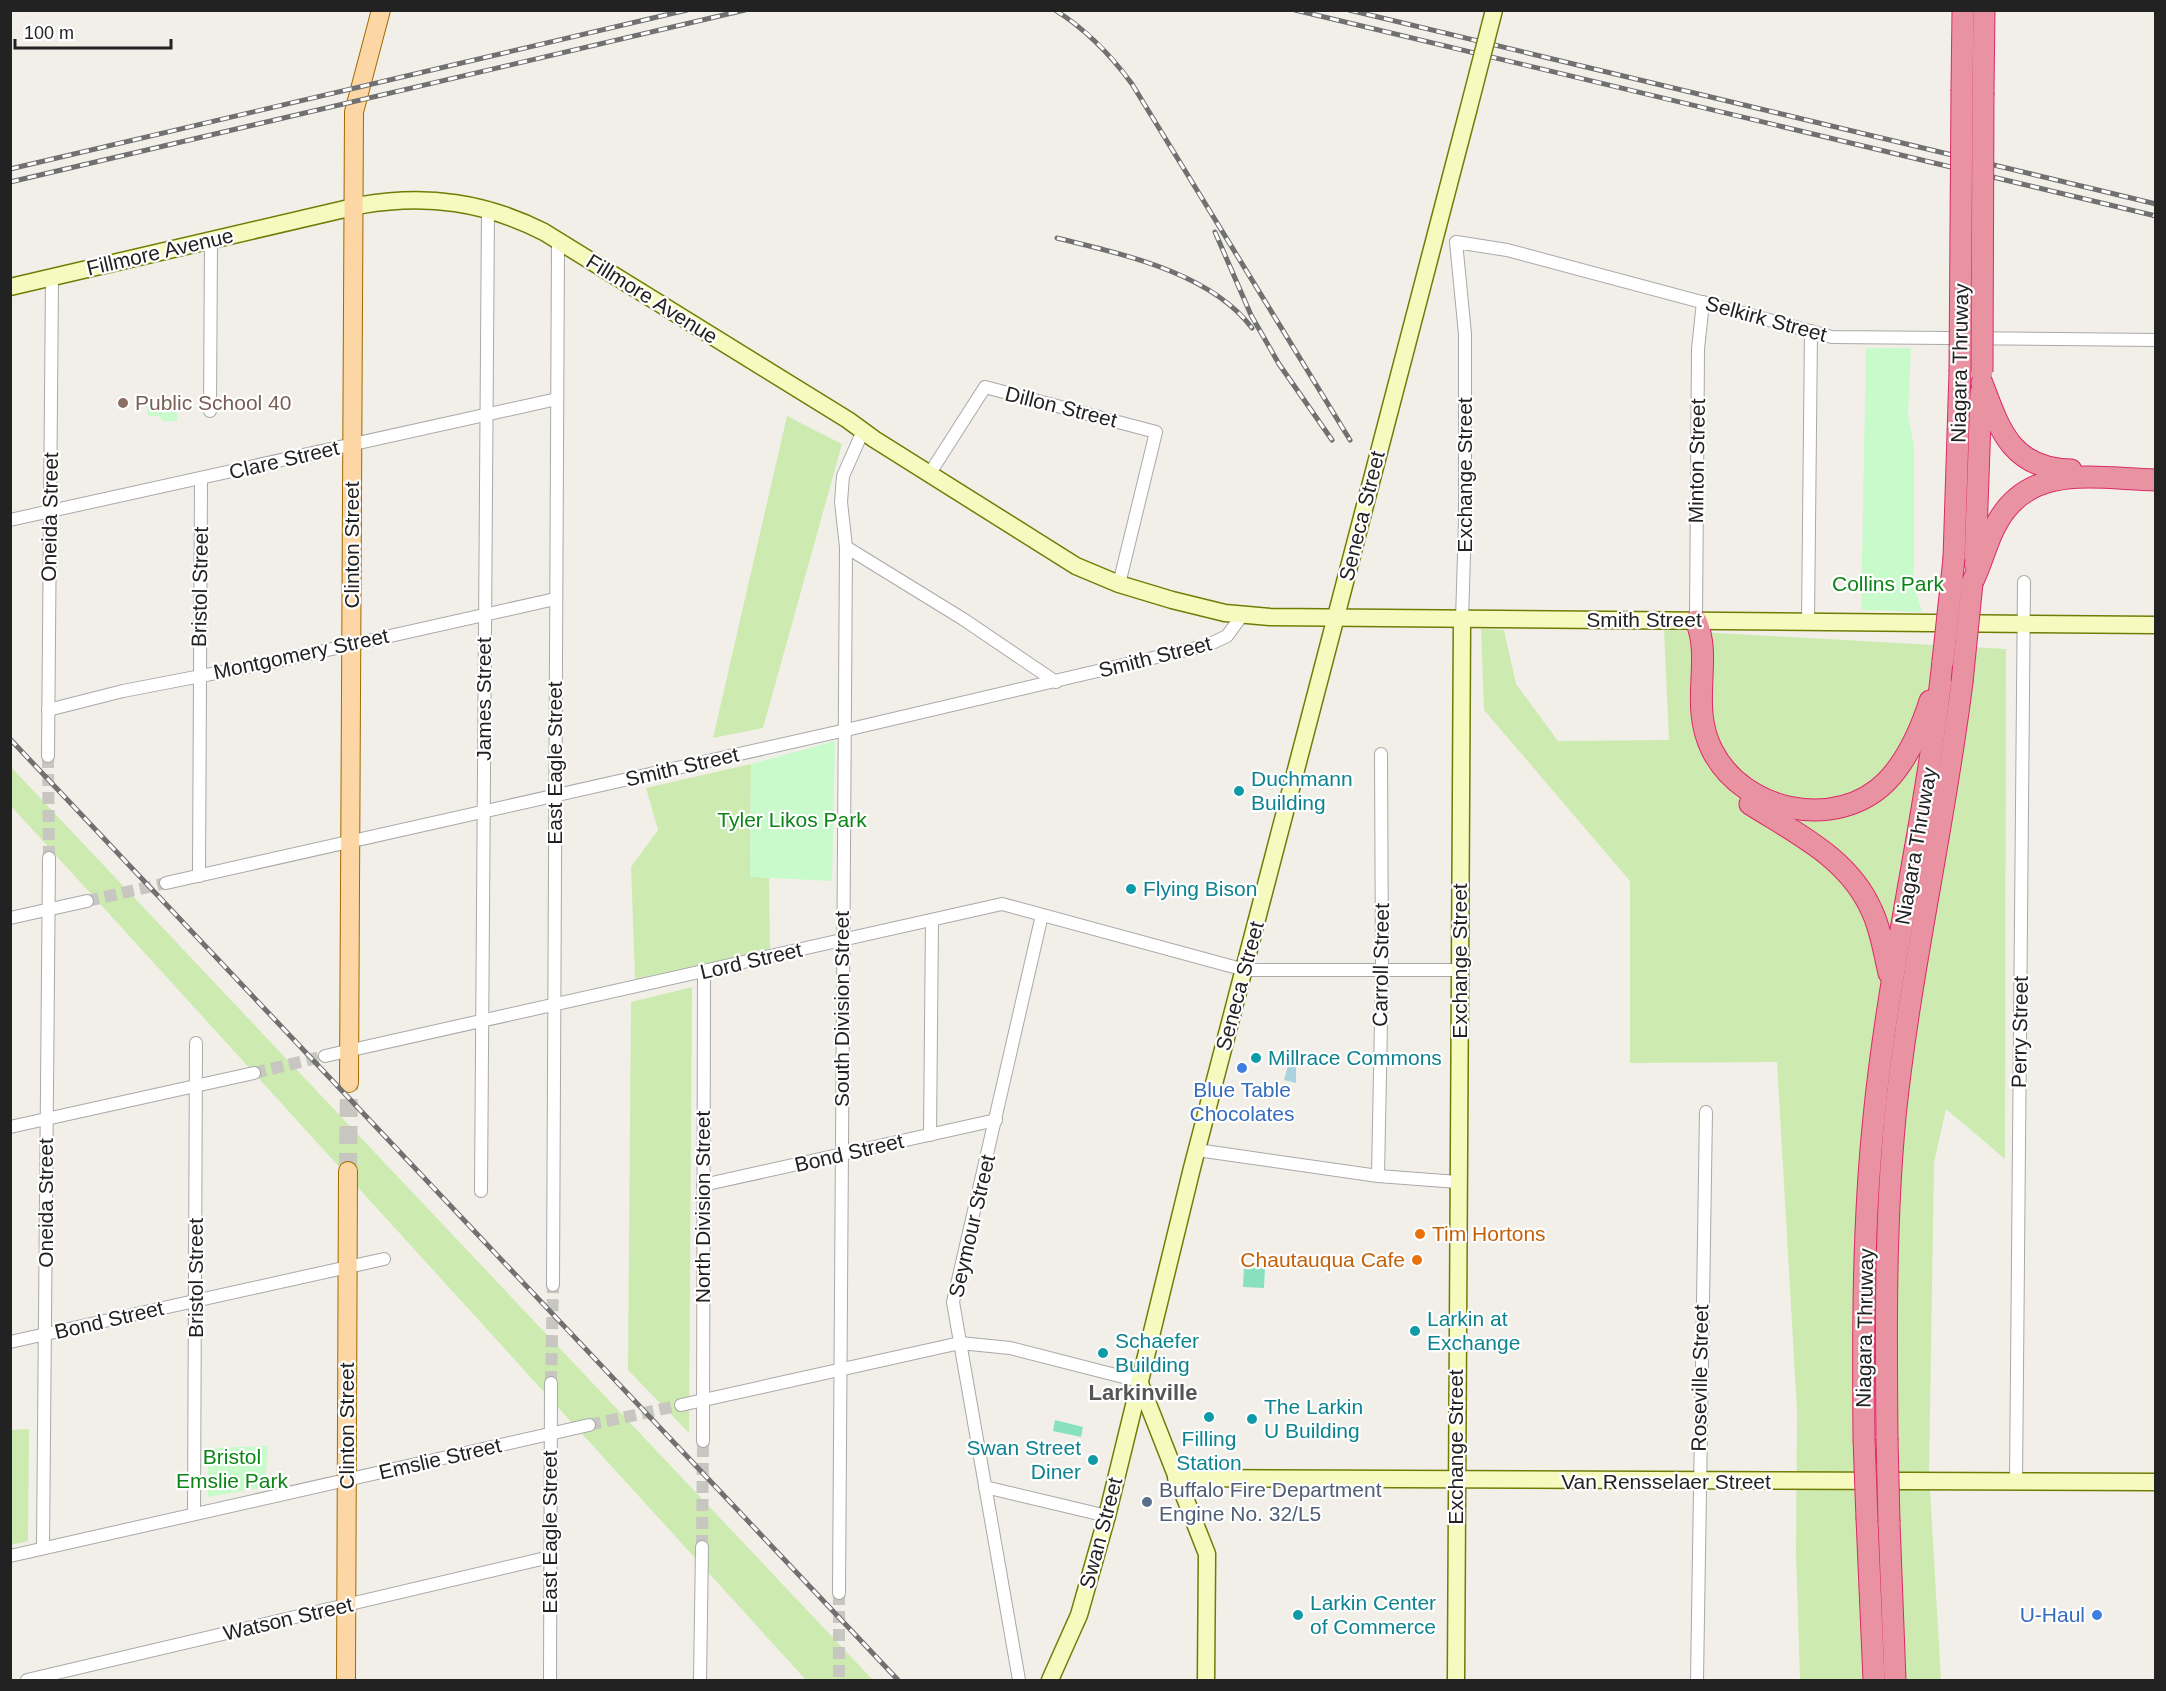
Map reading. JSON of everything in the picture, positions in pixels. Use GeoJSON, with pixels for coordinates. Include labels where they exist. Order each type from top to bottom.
{"type":"FeatureCollection","features":[{"type":"Feature","properties":{"kind":"highway","name":"Niagara Thruway"},"geometry":{"type":"LineString","coordinates":[[1874,1680],[1864,1439],[1864,1304],[1874,1117],[1891,985],[1931,760],[1954,558],[1960,372],[1963,10]]}},
{"type":"Feature","properties":{"kind":"highway","name":"Niagara Thruway"},"geometry":{"type":"LineString","coordinates":[[1895,1680],[1889,1522],[1885,1291],[1895,1116],[1911,1000],[1952,766],[1976,570],[1982,377],[1984,10]]}},
{"type":"Feature","properties":{"kind":"highway"},"geometry":{"type":"LineString","coordinates":[[1982,377],[2007,440],[2036,464],[2056,470],[2156,472]]}},
{"type":"Feature","properties":{"kind":"highway"},"geometry":{"type":"LineString","coordinates":[[1976,570],[2003,513],[2017,496],[2034,485],[2055,479],[2156,480]]}},
{"type":"Feature","properties":{"kind":"highway"},"geometry":{"type":"LineString","coordinates":[[1696,621],[1702,636],[1699,700],[1702,720],[1712,750],[1730,775],[1741,785],[1774,804],[1792,809],[1838,807],[1873,792],[1887,781],[1913,742],[1941,671]]}},
{"type":"Feature","properties":{"kind":"highway"},"geometry":{"type":"LineString","coordinates":[[1696,621],[1690,636],[1690,707],[1700,750],[1717,776],[1730,789],[1831,856],[1847,870],[1873,911],[1891,985]]}},
{"type":"Feature","properties":{"kind":"main road","name":"Clinton Street"},"geometry":{"type":"LineString","coordinates":[[349,1083],[354,112],[381,10]]}},
{"type":"Feature","properties":{"kind":"main road","name":"Clinton Street"},"geometry":{"type":"LineString","coordinates":[[346,1680],[348,1171]]}},
{"type":"Feature","properties":{"kind":"street","name":"Seneca Street"},"geometry":{"type":"LineString","coordinates":[[1139,1381],[1494,10]]}},
{"type":"Feature","properties":{"kind":"street","name":"Fillmore Avenue"},"geometry":{"type":"LineString","coordinates":[[10,287],[354,207],[413,199],[455,202],[488,208],[520,220],[558,241],[1076,566],[1119,584],[1172,600],[1225,613],[1243,614]]}},
{"type":"Feature","properties":{"kind":"street","name":"James Street"},"geometry":{"type":"LineString","coordinates":[[481,1191],[488,208]]}},
{"type":"Feature","properties":{"kind":"street"},"geometry":{"type":"LineString","coordinates":[[210,411],[211,241]]}},
{"type":"Feature","properties":{"kind":"street","name":"East Eagle Street"},"geometry":{"type":"LineString","coordinates":[[553,1285],[558,241]]}},
{"type":"Feature","properties":{"kind":"street","name":"Selkirk Street"},"geometry":{"type":"LineString","coordinates":[[1456,242],[1507,250],[1832,337],[2156,340]]}},
{"type":"Feature","properties":{"kind":"street","name":"Exchange Street"},"geometry":{"type":"LineString","coordinates":[[1456,242],[1466,334],[1462,620],[1456,1680]]}},
{"type":"Feature","properties":{"kind":"street","name":"Oneida Street"},"geometry":{"type":"LineString","coordinates":[[48,756],[52,278]]}},
{"type":"Feature","properties":{"kind":"street","name":"Minton Street"},"geometry":{"type":"LineString","coordinates":[[1696,621],[1698,349],[1703,302]]}},
{"type":"Feature","properties":{"kind":"street"},"geometry":{"type":"LineString","coordinates":[[1808,622],[1811,331]]}},
{"type":"Feature","properties":{"kind":"street","name":"Dillon Street"},"geometry":{"type":"LineString","coordinates":[[930,474],[985,387],[1156,432],[1119,584]]}},
{"type":"Feature","properties":{"kind":"street","name":"Clare Street"},"geometry":{"type":"LineString","coordinates":[[10,520],[557,399]]}},
{"type":"Feature","properties":{"kind":"street","name":"South Division Street"},"geometry":{"type":"LineString","coordinates":[[839,1593],[842,940],[846,730],[846,547],[841,502],[843,476],[863,431]]}},
{"type":"Feature","properties":{"kind":"street","name":"Bristol Street"},"geometry":{"type":"LineString","coordinates":[[199,876],[201,478]]}},
{"type":"Feature","properties":{"kind":"street"},"geometry":{"type":"LineString","coordinates":[[846,547],[963,619],[1056,682]]}},
{"type":"Feature","properties":{"kind":"street","name":"Perry Street"},"geometry":{"type":"LineString","coordinates":[[2016,1482],[2024,582]]}},
{"type":"Feature","properties":{"kind":"street","name":"Montgomery Street"},"geometry":{"type":"LineString","coordinates":[[48,710],[123,691],[199,677],[555,598]]}},
{"type":"Feature","properties":{"kind":"street","name":"Smith Street"},"geometry":{"type":"LineString","coordinates":[[166,883],[846,730],[1209,645],[1227,636],[1243,614],[1462,620],[2156,625]]}},
{"type":"Feature","properties":{"kind":"street","name":"Carroll Street"},"geometry":{"type":"LineString","coordinates":[[1378,1176],[1382,970],[1381,754]]}},
{"type":"Feature","properties":{"kind":"street","name":"Oneida Street"},"geometry":{"type":"LineString","coordinates":[[43,1548],[49,858]]}},
{"type":"Feature","properties":{"kind":"street"},"geometry":{"type":"LineString","coordinates":[[10,918],[87,901]]}},
{"type":"Feature","properties":{"kind":"street","name":"Lord Street"},"geometry":{"type":"LineString","coordinates":[[325,1056],[1002,904],[1245,970],[1460,969]]}},
{"type":"Feature","properties":{"kind":"street","name":"Seymour Street"},"geometry":{"type":"LineString","coordinates":[[1019,1680],[953,1302],[1042,915]]}},
{"type":"Feature","properties":{"kind":"street"},"geometry":{"type":"LineString","coordinates":[[930,1135],[932,920]]}},
{"type":"Feature","properties":{"kind":"street","name":"North Division Street"},"geometry":{"type":"LineString","coordinates":[[703,1441],[704,972]]}},
{"type":"Feature","properties":{"kind":"street","name":"Bristol Street"},"geometry":{"type":"LineString","coordinates":[[194,1514],[196,1043]]}},
{"type":"Feature","properties":{"kind":"street"},"geometry":{"type":"LineString","coordinates":[[10,1126],[254,1073]]}},
{"type":"Feature","properties":{"kind":"street","name":"Roseville Street"},"geometry":{"type":"LineString","coordinates":[[1696,1680],[1706,1112]]}},
{"type":"Feature","properties":{"kind":"street","name":"Bond Street"},"geometry":{"type":"LineString","coordinates":[[703,1185],[996,1120]]}},
{"type":"Feature","properties":{"kind":"street"},"geometry":{"type":"LineString","coordinates":[[1197,1150],[1378,1176],[1458,1182]]}},
{"type":"Feature","properties":{"kind":"street","name":"Bond Street"},"geometry":{"type":"LineString","coordinates":[[10,1342],[384,1259]]}},
{"type":"Feature","properties":{"kind":"street"},"geometry":{"type":"LineString","coordinates":[[681,1406],[960,1343],[1010,1348],[1139,1381],[1207,1554],[1206,1680]]}},
{"type":"Feature","properties":{"kind":"street","name":"Swan Street"},"geometry":{"type":"LineString","coordinates":[[1050,1680],[1079,1615],[1107,1516],[1139,1381]]}},
{"type":"Feature","properties":{"kind":"street","name":"East Eagle Street"},"geometry":{"type":"LineString","coordinates":[[550,1680],[551,1383]]}},
{"type":"Feature","properties":{"kind":"street","name":"Emslie Street"},"geometry":{"type":"LineString","coordinates":[[10,1556],[589,1425]]}},
{"type":"Feature","properties":{"kind":"street","name":"Van Rensselaer Street"},"geometry":{"type":"LineString","coordinates":[[1176,1478],[1699,1482],[2156,1482]]}},
{"type":"Feature","properties":{"kind":"street"},"geometry":{"type":"LineString","coordinates":[[985,1487],[1107,1516]]}},
{"type":"Feature","properties":{"kind":"street"},"geometry":{"type":"LineString","coordinates":[[700,1680],[702,1547]]}},
{"type":"Feature","properties":{"kind":"street","name":"Watson Street"},"geometry":{"type":"LineString","coordinates":[[27,1680],[550,1557]]}},
{"type":"Feature","properties":{"kind":"green space","name":"Collins Park"},"geometry":{"type":"Polygon","coordinates":[[[1866,348],[1911,348],[1908,416],[1914,446],[1914,586],[1922,612],[1861,610],[1866,348]]]}},
{"type":"Feature","properties":{"kind":"green space"},"geometry":{"type":"Polygon","coordinates":[[[146,405],[177,405],[177,421],[162,421],[159,416],[148,416],[146,405]]]}},
{"type":"Feature","properties":{"kind":"green space"},"geometry":{"type":"Polygon","coordinates":[[[787,416],[842,444],[763,728],[713,738],[787,416]]]}},
{"type":"Feature","properties":{"kind":"green space"},"geometry":{"type":"Polygon","coordinates":[[[1481,629],[1504,630],[1516,684],[1558,741],[1669,740],[1664,630],[2006,649],[2005,1159],[1946,1109],[1934,1163],[1929,1472],[1941,1680],[1800,1680],[1796,1554],[1797,1411],[1777,1062],[1630,1063],[1630,881],[1484,710],[1481,629]]]}},
{"type":"Feature","properties":{"kind":"green space","name":"Tyler Likos Park"},"geometry":{"type":"Polygon","coordinates":[[[835,741],[832,881],[750,877],[751,764],[835,741]]]}},
{"type":"Feature","properties":{"kind":"green space"},"geometry":{"type":"Polygon","coordinates":[[[751,764],[750,876],[769,878],[770,950],[635,979],[631,867],[658,830],[646,788],[751,764]]]}},
{"type":"Feature","properties":{"kind":"green space"},"geometry":{"type":"Polygon","coordinates":[[[10,766],[873,1680],[806,1680],[11,806],[10,766]]]}},
{"type":"Feature","properties":{"kind":"green space"},"geometry":{"type":"Polygon","coordinates":[[[692,987],[689,1433],[628,1370],[631,1002],[692,987]]]}},
{"type":"Feature","properties":{"kind":"green space"},"geometry":{"type":"Polygon","coordinates":[[[1244,1267],[1265,1268],[1264,1288],[1243,1287],[1244,1267]]]}},
{"type":"Feature","properties":{"kind":"green space"},"geometry":{"type":"Polygon","coordinates":[[[1055,1420],[1083,1427],[1081,1437],[1053,1431],[1055,1420]]]}},
{"type":"Feature","properties":{"kind":"green space"},"geometry":{"type":"Polygon","coordinates":[[[29,1429],[28,1541],[11,1545],[11,1430],[29,1429]]]}},
{"type":"Feature","properties":{"kind":"green space","name":"Bristol Emslie Park"},"geometry":{"type":"Polygon","coordinates":[[[268,1446],[265,1487],[208,1497],[208,1448],[268,1446]]]}},
{"type":"Feature","properties":{"kind":"water"},"geometry":{"type":"Polygon","coordinates":[[[1289,1062],[1296,1064],[1296,1083],[1284,1080],[1289,1062]]]}},
{"type":"Feature","properties":{"kind":"tunnel"},"geometry":{"type":"LineString","coordinates":[[48,756],[49,858]]}},
{"type":"Feature","properties":{"kind":"tunnel"},"geometry":{"type":"LineString","coordinates":[[87,901],[166,883]]}},
{"type":"Feature","properties":{"kind":"tunnel"},"geometry":{"type":"LineString","coordinates":[[254,1073],[325,1056]]}},
{"type":"Feature","properties":{"kind":"tunnel"},"geometry":{"type":"LineString","coordinates":[[348,1171],[349,1083]]}},
{"type":"Feature","properties":{"kind":"tunnel"},"geometry":{"type":"LineString","coordinates":[[551,1383],[553,1285]]}},
{"type":"Feature","properties":{"kind":"tunnel"},"geometry":{"type":"LineString","coordinates":[[589,1425],[681,1405]]}},
{"type":"Feature","properties":{"kind":"tunnel"},"geometry":{"type":"LineString","coordinates":[[702,1547],[703,1441]]}},
{"type":"Feature","properties":{"kind":"tunnel"},"geometry":{"type":"LineString","coordinates":[[839,1593],[839,1680]]}},
{"type":"Feature","properties":{"kind":"railway"},"geometry":{"type":"LineString","coordinates":[[10,169],[687,10]]}},
{"type":"Feature","properties":{"kind":"railway"},"geometry":{"type":"LineString","coordinates":[[10,182],[745,10]]}},
{"type":"Feature","properties":{"kind":"railway"},"geometry":{"type":"LineString","coordinates":[[1055,10],[1097,43],[1132,84],[1350,440]]}},
{"type":"Feature","properties":{"kind":"railway"},"geometry":{"type":"LineString","coordinates":[[1295,10],[2156,216]]}},
{"type":"Feature","properties":{"kind":"railway"},"geometry":{"type":"LineString","coordinates":[[1349,10],[2156,204]]}},
{"type":"Feature","properties":{"kind":"railway"},"geometry":{"type":"LineString","coordinates":[[1215,232],[1251,315],[1279,364],[1332,440]]}},
{"type":"Feature","properties":{"kind":"railway"},"geometry":{"type":"LineString","coordinates":[[1057,238],[1136,259],[1189,279],[1234,309],[1252,328]]}},
{"type":"Feature","properties":{"kind":"railway"},"geometry":{"type":"LineString","coordinates":[[10,739],[898,1680]]}},
{"type":"Feature","properties":{"kind":"place","name":"Public School 40"},"geometry":{"type":"Point","coordinates":[123,403]}},
{"type":"Feature","properties":{"kind":"place","name":"Duchmann Building"},"geometry":{"type":"Point","coordinates":[1239,791]}},
{"type":"Feature","properties":{"kind":"place","name":"Flying Bison"},"geometry":{"type":"Point","coordinates":[1131,889]}},
{"type":"Feature","properties":{"kind":"place","name":"Millrace Commons"},"geometry":{"type":"Point","coordinates":[1256,1058]}},
{"type":"Feature","properties":{"kind":"place","name":"Blue Table Chocolates"},"geometry":{"type":"Point","coordinates":[1242,1068]}},
{"type":"Feature","properties":{"kind":"place","name":"Tim Hortons"},"geometry":{"type":"Point","coordinates":[1420,1234]}},
{"type":"Feature","properties":{"kind":"place","name":"Chautauqua Cafe"},"geometry":{"type":"Point","coordinates":[1417,1260]}},
{"type":"Feature","properties":{"kind":"place","name":"Larkin at Exchange"},"geometry":{"type":"Point","coordinates":[1415,1331]}},
{"type":"Feature","properties":{"kind":"place","name":"Schaefer Building"},"geometry":{"type":"Point","coordinates":[1103,1353]}},
{"type":"Feature","properties":{"kind":"place","name":"Filling Station"},"geometry":{"type":"Point","coordinates":[1209,1417]}},
{"type":"Feature","properties":{"kind":"place","name":"The Larkin U Building"},"geometry":{"type":"Point","coordinates":[1252,1419]}},
{"type":"Feature","properties":{"kind":"place","name":"Swan Street Diner"},"geometry":{"type":"Point","coordinates":[1093,1460]}},
{"type":"Feature","properties":{"kind":"place","name":"Buffalo Fire Department Engine No. 32/L5"},"geometry":{"type":"Point","coordinates":[1147,1502]}},
{"type":"Feature","properties":{"kind":"place","name":"Larkin Center of Commerce"},"geometry":{"type":"Point","coordinates":[1298,1615]}},
{"type":"Feature","properties":{"kind":"place","name":"U-Haul"},"geometry":{"type":"Point","coordinates":[2097,1615]}},
{"type":"Feature","properties":{"kind":"district","name":"Larkinville"},"geometry":{"type":"Point","coordinates":[1143,1392]}}]}
